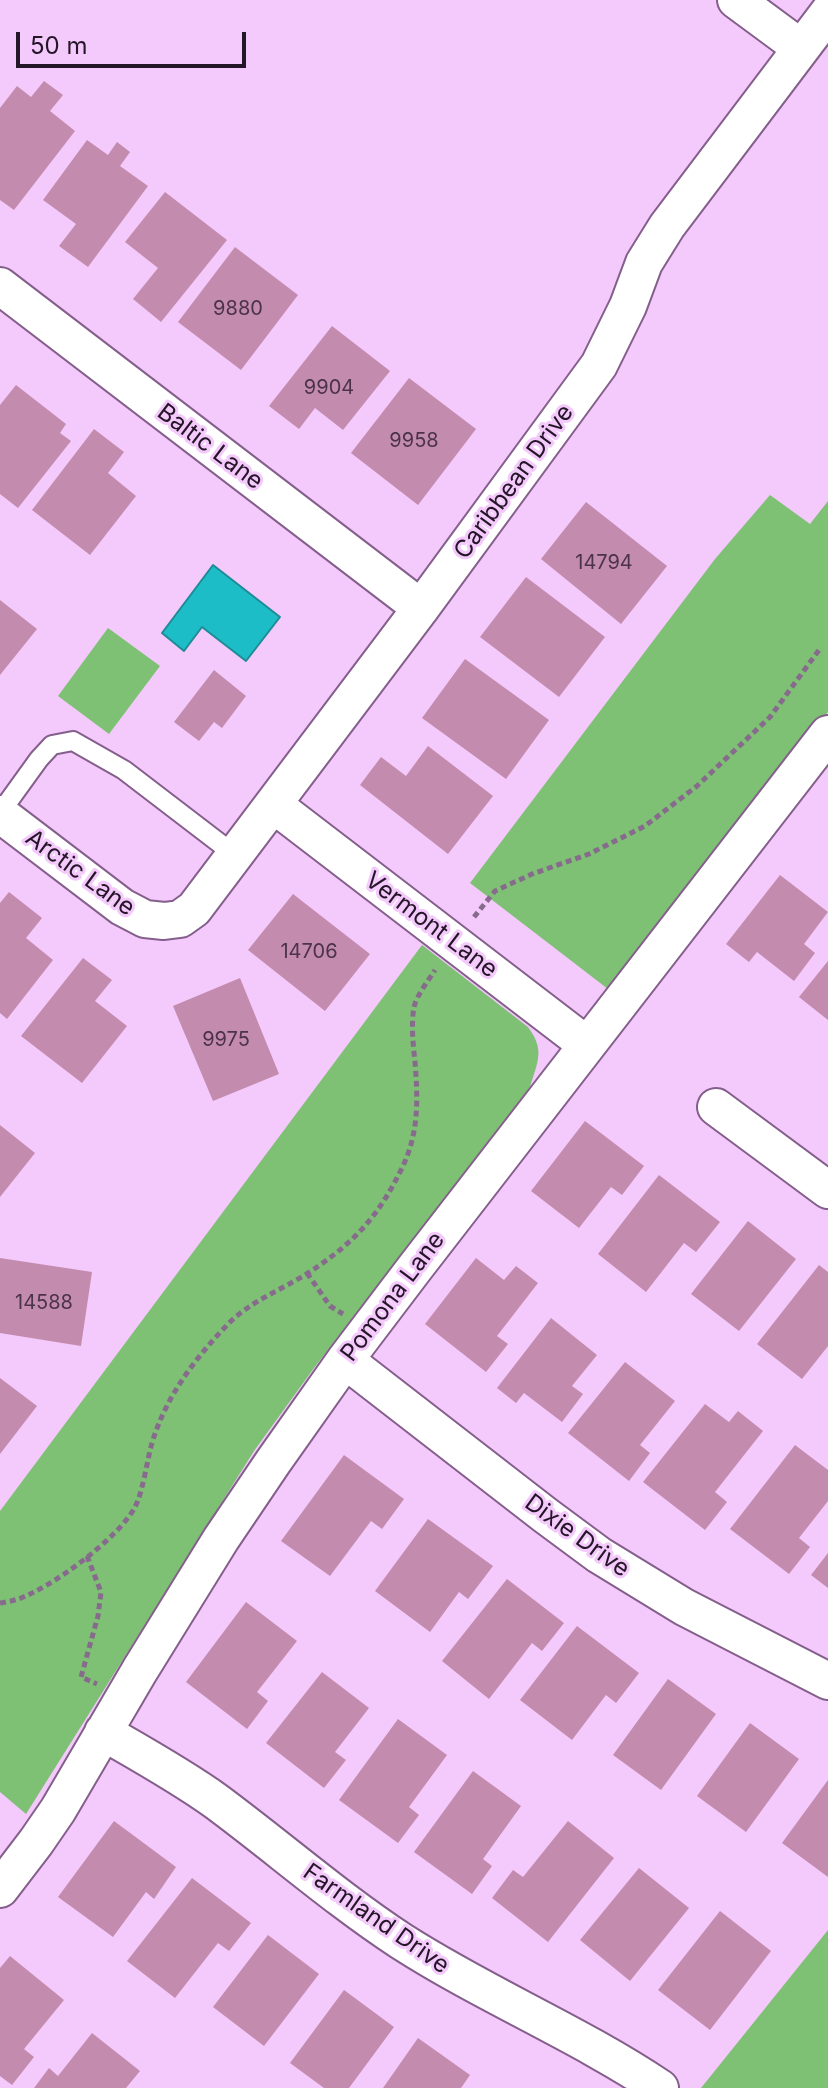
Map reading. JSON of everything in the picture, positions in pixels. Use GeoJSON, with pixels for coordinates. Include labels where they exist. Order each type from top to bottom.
{"type":"FeatureCollection","features":[{"type":"Feature","properties":{"kind":"street"},"geometry":{"type":"LineString","coordinates":[[736,0],[801,48]]}},
{"type":"Feature","properties":{"kind":"street","name":"Caribbean Drive"},"geometry":{"type":"LineString","coordinates":[[164,921],[180,919],[194,909],[599,365],[628,306],[644,263],[667,226],[828,13]]}},
{"type":"Feature","properties":{"kind":"street","name":"Baltic Lane"},"geometry":{"type":"LineString","coordinates":[[0,286],[421,608]]}},
{"type":"Feature","properties":{"kind":"street","name":"Pomona Lane"},"geometry":{"type":"LineString","coordinates":[[0,1889],[58,1810],[221,1539],[345,1360],[828,734]]}},
{"type":"Feature","properties":{"kind":"street","name":"Vermont Lane"},"geometry":{"type":"LineString","coordinates":[[274,805],[587,1045]]}},
{"type":"Feature","properties":{"kind":"street","name":"Arctic Lane"},"geometry":{"type":"LineString","coordinates":[[0,814],[122,907],[145,919],[164,921]]}},
{"type":"Feature","properties":{"kind":"street"},"geometry":{"type":"LineString","coordinates":[[716,1107],[828,1190]]}},
{"type":"Feature","properties":{"kind":"street","name":"Dixie Drive"},"geometry":{"type":"LineString","coordinates":[[345,1360],[608,1561],[684,1607],[828,1681]]}},
{"type":"Feature","properties":{"kind":"street","name":"Farmland Drive"},"geometry":{"type":"LineString","coordinates":[[103,1732],[215,1801],[401,1941],[477,1987],[594,2047],[660,2088]]}},
{"type":"Feature","properties":{"kind":"lane"},"geometry":{"type":"LineString","coordinates":[[0,814],[52,745],[73,741],[124,770],[235,855]]}},
{"type":"Feature","properties":{"kind":"path"},"geometry":{"type":"LineString","coordinates":[[0,1603],[19,1599],[61,1576],[111,1539],[136,1507],[153,1440],[171,1396],[191,1367],[231,1321],[253,1304],[317,1268],[365,1227],[381,1207],[404,1165],[416,1132],[415,1006],[434,971],[495,891],[589,854],[645,826],[697,786],[770,717],[819,650]]}},
{"type":"Feature","properties":{"kind":"path"},"geometry":{"type":"LineString","coordinates":[[307,1273],[330,1306],[367,1331]]}},
{"type":"Feature","properties":{"kind":"shaded area"},"geometry":{"type":"Polygon","coordinates":[[[770,495],[810,524],[828,501],[828,712],[608,989],[470,883],[715,559],[770,495]]]}},
{"type":"Feature","properties":{"kind":"shaded area"},"geometry":{"type":"Polygon","coordinates":[[[213,565],[280,617],[246,661],[202,627],[184,651],[162,633],[213,565]]]}},
{"type":"Feature","properties":{"kind":"shaded area"},"geometry":{"type":"Polygon","coordinates":[[[108,628],[160,666],[109,734],[58,696],[108,628]]]}},
{"type":"Feature","properties":{"kind":"shaded area"},"geometry":{"type":"Polygon","coordinates":[[[422,945],[528,1027],[538,1049],[530,1087],[254,1451],[26,1814],[0,1792],[0,1511],[422,945]]]}},
{"type":"Feature","properties":{"kind":"shaded area"},"geometry":{"type":"Polygon","coordinates":[[[828,1930],[828,2088],[701,2088],[828,1930]]]}},
{"type":"Feature","properties":{"kind":"building"},"geometry":{"type":"Polygon","coordinates":[[[44,81],[63,95],[50,111],[75,131],[14,210],[0,200],[0,108],[17,86],[31,97],[44,81]]]}},
{"type":"Feature","properties":{"kind":"building"},"geometry":{"type":"Polygon","coordinates":[[[87,140],[108,155],[117,142],[130,152],[120,166],[148,186],[88,267],[59,246],[76,224],[43,200],[87,140]]]}},
{"type":"Feature","properties":{"kind":"building"},"geometry":{"type":"Polygon","coordinates":[[[165,192],[227,240],[161,322],[133,299],[158,268],[125,242],[165,192]]]}},
{"type":"Feature","properties":{"kind":"building"},"geometry":{"type":"Polygon","coordinates":[[[235,247],[298,295],[241,370],[178,322],[235,247]]]}},
{"type":"Feature","properties":{"kind":"building"},"geometry":{"type":"Polygon","coordinates":[[[332,326],[390,371],[343,430],[315,408],[299,429],[269,406],[332,326]]]}},
{"type":"Feature","properties":{"kind":"building"},"geometry":{"type":"Polygon","coordinates":[[[409,378],[476,429],[418,505],[351,453],[409,378]]]}},
{"type":"Feature","properties":{"kind":"building"},"geometry":{"type":"Polygon","coordinates":[[[16,385],[66,424],[60,433],[71,441],[18,508],[0,494],[0,405],[16,385]]]}},
{"type":"Feature","properties":{"kind":"building"},"geometry":{"type":"Polygon","coordinates":[[[94,429],[124,452],[108,473],[136,496],[90,555],[32,510],[94,429]]]}},
{"type":"Feature","properties":{"kind":"building"},"geometry":{"type":"Polygon","coordinates":[[[586,502],[667,566],[621,624],[541,559],[586,502]]]}},
{"type":"Feature","properties":{"kind":"building"},"geometry":{"type":"Polygon","coordinates":[[[526,577],[605,637],[559,697],[480,637],[526,577]]]}},
{"type":"Feature","properties":{"kind":"building"},"geometry":{"type":"Polygon","coordinates":[[[0,600],[37,629],[0,675],[0,600]]]}},
{"type":"Feature","properties":{"kind":"building"},"geometry":{"type":"Polygon","coordinates":[[[465,659],[549,720],[506,779],[422,718],[465,659]]]}},
{"type":"Feature","properties":{"kind":"building"},"geometry":{"type":"Polygon","coordinates":[[[214,670],[246,696],[222,728],[214,722],[199,741],[174,722],[214,670]]]}},
{"type":"Feature","properties":{"kind":"building"},"geometry":{"type":"Polygon","coordinates":[[[428,746],[493,796],[448,854],[360,785],[381,757],[406,776],[428,746]]]}},
{"type":"Feature","properties":{"kind":"building"},"geometry":{"type":"Polygon","coordinates":[[[780,875],[828,912],[804,944],[815,953],[794,981],[757,952],[749,962],[726,944],[780,875]]]}},
{"type":"Feature","properties":{"kind":"building"},"geometry":{"type":"Polygon","coordinates":[[[9,892],[42,918],[26,938],[53,960],[7,1019],[0,1013],[0,903],[9,892]]]}},
{"type":"Feature","properties":{"kind":"building"},"geometry":{"type":"Polygon","coordinates":[[[293,894],[370,954],[325,1011],[248,950],[293,894]]]}},
{"type":"Feature","properties":{"kind":"building"},"geometry":{"type":"Polygon","coordinates":[[[83,958],[112,980],[95,1001],[127,1026],[82,1083],[21,1036],[83,958]]]}},
{"type":"Feature","properties":{"kind":"building"},"geometry":{"type":"Polygon","coordinates":[[[828,961],[828,1020],[799,997],[828,961]]]}},
{"type":"Feature","properties":{"kind":"building"},"geometry":{"type":"Polygon","coordinates":[[[240,978],[279,1074],[213,1101],[173,1006],[240,978]]]}},
{"type":"Feature","properties":{"kind":"building"},"geometry":{"type":"Polygon","coordinates":[[[585,1121],[644,1166],[622,1195],[611,1187],[579,1228],[531,1191],[585,1121]]]}},
{"type":"Feature","properties":{"kind":"building"},"geometry":{"type":"Polygon","coordinates":[[[0,1125],[35,1153],[0,1197],[0,1125]]]}},
{"type":"Feature","properties":{"kind":"building"},"geometry":{"type":"Polygon","coordinates":[[[659,1175],[720,1222],[696,1252],[684,1243],[646,1292],[598,1254],[659,1175]]]}},
{"type":"Feature","properties":{"kind":"building"},"geometry":{"type":"Polygon","coordinates":[[[748,1221],[796,1259],[739,1331],[691,1294],[748,1221]]]}},
{"type":"Feature","properties":{"kind":"building"},"geometry":{"type":"Polygon","coordinates":[[[0,1258],[92,1272],[81,1346],[0,1333],[0,1258]]]}},
{"type":"Feature","properties":{"kind":"building"},"geometry":{"type":"Polygon","coordinates":[[[476,1258],[504,1280],[516,1266],[538,1283],[497,1336],[508,1344],[486,1372],[425,1324],[476,1258]]]}},
{"type":"Feature","properties":{"kind":"building"},"geometry":{"type":"Polygon","coordinates":[[[819,1265],[828,1272],[828,1346],[802,1379],[757,1344],[819,1265]]]}},
{"type":"Feature","properties":{"kind":"building"},"geometry":{"type":"Polygon","coordinates":[[[551,1318],[597,1355],[572,1386],[583,1394],[562,1422],[524,1393],[516,1403],[497,1388],[551,1318]]]}},
{"type":"Feature","properties":{"kind":"building"},"geometry":{"type":"Polygon","coordinates":[[[625,1362],[675,1401],[640,1445],[650,1453],[629,1481],[568,1433],[625,1362]]]}},
{"type":"Feature","properties":{"kind":"building"},"geometry":{"type":"Polygon","coordinates":[[[0,1378],[37,1406],[0,1454],[0,1378]]]}},
{"type":"Feature","properties":{"kind":"building"},"geometry":{"type":"Polygon","coordinates":[[[705,1404],[729,1422],[738,1411],[763,1431],[715,1492],[727,1502],[705,1530],[643,1482],[705,1404]]]}},
{"type":"Feature","properties":{"kind":"building"},"geometry":{"type":"Polygon","coordinates":[[[795,1445],[828,1470],[828,1501],[799,1538],[810,1547],[789,1574],[730,1529],[795,1445]]]}},
{"type":"Feature","properties":{"kind":"building"},"geometry":{"type":"Polygon","coordinates":[[[344,1455],[404,1499],[382,1529],[371,1521],[330,1576],[281,1541],[344,1455]]]}},
{"type":"Feature","properties":{"kind":"building"},"geometry":{"type":"Polygon","coordinates":[[[428,1519],[493,1566],[468,1599],[459,1592],[430,1632],[375,1591],[428,1519]]]}},
{"type":"Feature","properties":{"kind":"building"},"geometry":{"type":"Polygon","coordinates":[[[828,1553],[828,1588],[811,1575],[828,1553]]]}},
{"type":"Feature","properties":{"kind":"building"},"geometry":{"type":"Polygon","coordinates":[[[507,1579],[564,1623],[542,1651],[532,1643],[489,1699],[442,1661],[507,1579]]]}},
{"type":"Feature","properties":{"kind":"building"},"geometry":{"type":"Polygon","coordinates":[[[246,1602],[297,1641],[257,1692],[268,1701],[247,1729],[186,1682],[246,1602]]]}},
{"type":"Feature","properties":{"kind":"building"},"geometry":{"type":"Polygon","coordinates":[[[577,1626],[639,1673],[616,1703],[606,1695],[572,1740],[520,1700],[577,1626]]]}},
{"type":"Feature","properties":{"kind":"building"},"geometry":{"type":"Polygon","coordinates":[[[322,1672],[369,1708],[335,1752],[346,1760],[324,1788],[266,1743],[322,1672]]]}},
{"type":"Feature","properties":{"kind":"building"},"geometry":{"type":"Polygon","coordinates":[[[668,1679],[716,1714],[661,1790],[613,1755],[668,1679]]]}},
{"type":"Feature","properties":{"kind":"building"},"geometry":{"type":"Polygon","coordinates":[[[398,1719],[447,1755],[409,1807],[419,1815],[398,1843],[339,1800],[398,1719]]]}},
{"type":"Feature","properties":{"kind":"building"},"geometry":{"type":"Polygon","coordinates":[[[750,1723],[799,1759],[746,1832],[697,1796],[750,1723]]]}},
{"type":"Feature","properties":{"kind":"building"},"geometry":{"type":"Polygon","coordinates":[[[473,1771],[521,1806],[483,1859],[492,1866],[472,1894],[414,1852],[473,1771]]]}},
{"type":"Feature","properties":{"kind":"building"},"geometry":{"type":"Polygon","coordinates":[[[828,1780],[828,1877],[782,1843],[828,1780]]]}},
{"type":"Feature","properties":{"kind":"building"},"geometry":{"type":"Polygon","coordinates":[[[114,1821],[176,1867],[154,1899],[146,1892],[113,1937],[58,1897],[114,1821]]]}},
{"type":"Feature","properties":{"kind":"building"},"geometry":{"type":"Polygon","coordinates":[[[568,1821],[614,1858],[548,1942],[492,1898],[513,1870],[523,1877],[568,1821]]]}},
{"type":"Feature","properties":{"kind":"building"},"geometry":{"type":"Polygon","coordinates":[[[639,1868],[689,1908],[630,1981],[580,1940],[639,1868]]]}},
{"type":"Feature","properties":{"kind":"building"},"geometry":{"type":"Polygon","coordinates":[[[192,1878],[251,1923],[229,1951],[218,1943],[175,1998],[127,1961],[192,1878]]]}},
{"type":"Feature","properties":{"kind":"building"},"geometry":{"type":"Polygon","coordinates":[[[720,1911],[771,1951],[710,2030],[658,1990],[720,1911]]]}},
{"type":"Feature","properties":{"kind":"building"},"geometry":{"type":"Polygon","coordinates":[[[268,1935],[319,1974],[264,2046],[213,2007],[268,1935]]]}},
{"type":"Feature","properties":{"kind":"building"},"geometry":{"type":"Polygon","coordinates":[[[10,1956],[64,2000],[24,2049],[34,2057],[12,2085],[0,2076],[0,1968],[10,1956]]]}},
{"type":"Feature","properties":{"kind":"building"},"geometry":{"type":"Polygon","coordinates":[[[344,1990],[394,2027],[349,2088],[324,2088],[290,2063],[344,1990]]]}},
{"type":"Feature","properties":{"kind":"building"},"geometry":{"type":"Polygon","coordinates":[[[92,2033],[140,2071],[126,2088],[34,2088],[49,2068],[58,2076],[92,2033]]]}},
{"type":"Feature","properties":{"kind":"building"},"geometry":{"type":"Polygon","coordinates":[[[418,2038],[470,2075],[461,2088],[383,2088],[418,2038]]]}}]}
